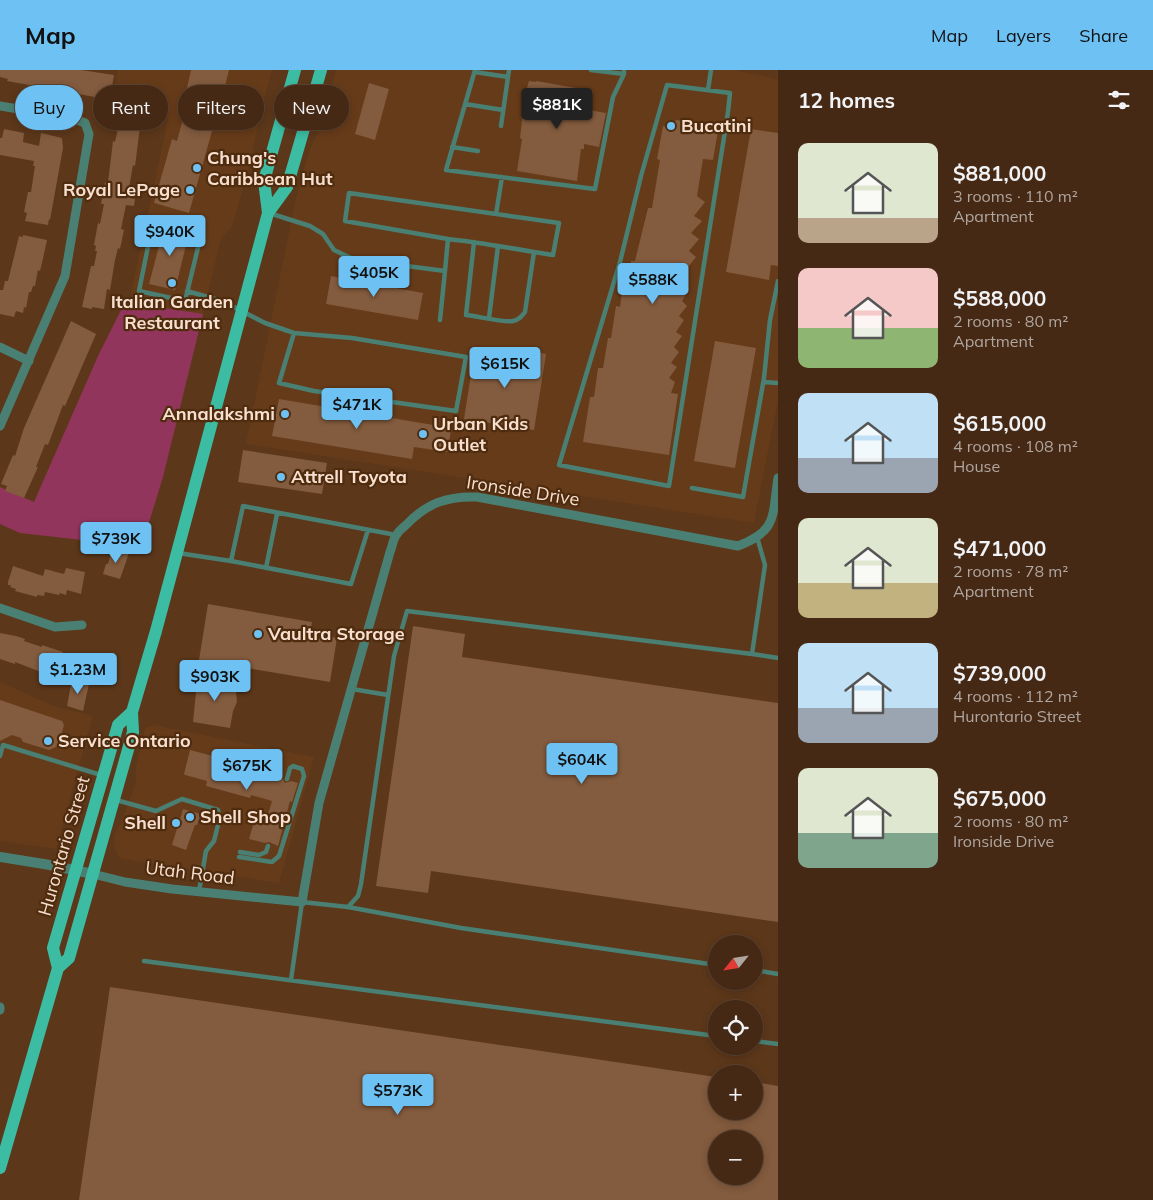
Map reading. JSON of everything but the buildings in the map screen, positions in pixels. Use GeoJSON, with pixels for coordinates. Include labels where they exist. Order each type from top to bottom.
{"type":"FeatureCollection","features":[{"type":"Feature","properties":{"kind":"main road","name":"Hurontario Street"},"geometry":{"type":"LineString","coordinates":[[268,213],[264,181],[295,70]]}},
{"type":"Feature","properties":{"kind":"main road","name":"Hurontario Street"},"geometry":{"type":"LineString","coordinates":[[58,968],[70,958],[133,732],[132,712],[268,213],[287,187],[322,72]]}},
{"type":"Feature","properties":{"kind":"main road","name":"Hurontario Street"},"geometry":{"type":"LineString","coordinates":[[0,1168],[58,968],[53,948],[102,775],[118,725],[132,712]]}},
{"type":"Feature","properties":{"kind":"street"},"geometry":{"type":"LineString","coordinates":[[0,106],[72,118],[85,123],[89,134],[65,276],[0,426]]}},
{"type":"Feature","properties":{"kind":"street"},"geometry":{"type":"LineString","coordinates":[[0,347],[29,361]]}},
{"type":"Feature","properties":{"kind":"street"},"geometry":{"type":"LineString","coordinates":[[757,537],[763,534],[771,522],[778,478]]}},
{"type":"Feature","properties":{"kind":"street","name":"Ironside Drive"},"geometry":{"type":"LineString","coordinates":[[302,902],[319,803],[396,535],[413,518],[441,500],[459,496],[478,497],[738,546],[757,537]]}},
{"type":"Feature","properties":{"kind":"street"},"geometry":{"type":"LineString","coordinates":[[0,608],[55,627],[82,625]]}},
{"type":"Feature","properties":{"kind":"street","name":"Utah Road"},"geometry":{"type":"LineString","coordinates":[[0,857],[93,874],[125,882],[302,902]]}},
{"type":"Feature","properties":{"kind":"lane"},"geometry":{"type":"LineString","coordinates":[[501,126],[509,70]]}},
{"type":"Feature","properties":{"kind":"lane"},"geometry":{"type":"LineString","coordinates":[[508,77],[475,71],[446,170],[594,189],[614,96],[624,72],[591,70]]}},
{"type":"Feature","properties":{"kind":"lane"},"geometry":{"type":"LineString","coordinates":[[708,90],[711,70]]}},
{"type":"Feature","properties":{"kind":"lane"},"geometry":{"type":"LineString","coordinates":[[667,85],[708,90],[730,93],[669,486],[558,465],[620,262],[641,176],[667,85]]}},
{"type":"Feature","properties":{"kind":"lane"},"geometry":{"type":"LineString","coordinates":[[465,104],[503,110]]}},
{"type":"Feature","properties":{"kind":"lane"},"geometry":{"type":"LineString","coordinates":[[452,147],[478,151]]}},
{"type":"Feature","properties":{"kind":"lane"},"geometry":{"type":"LineString","coordinates":[[496,214],[502,176]]}},
{"type":"Feature","properties":{"kind":"lane"},"geometry":{"type":"LineString","coordinates":[[349,194],[559,223],[553,255],[448,239],[345,221],[349,194]]}},
{"type":"Feature","properties":{"kind":"lane"},"geometry":{"type":"LineString","coordinates":[[268,213],[310,226],[323,234],[334,250],[353,259],[445,270]]}},
{"type":"Feature","properties":{"kind":"lane"},"geometry":{"type":"LineString","coordinates":[[154,217],[203,227],[187,291],[185,300],[139,291],[154,217]]}},
{"type":"Feature","properties":{"kind":"lane"},"geometry":{"type":"LineString","coordinates":[[440,320],[448,239]]}},
{"type":"Feature","properties":{"kind":"lane"},"geometry":{"type":"LineString","coordinates":[[474,242],[466,315],[515,322],[521,317],[525,312],[534,252]]}},
{"type":"Feature","properties":{"kind":"lane"},"geometry":{"type":"LineString","coordinates":[[489,318],[498,246]]}},
{"type":"Feature","properties":{"kind":"lane"},"geometry":{"type":"LineString","coordinates":[[692,488],[742,496],[764,382],[770,320],[778,281]]}},
{"type":"Feature","properties":{"kind":"lane"},"geometry":{"type":"LineString","coordinates":[[187,291],[222,301],[264,323],[294,333],[326,334],[466,357],[456,412],[314,391],[279,383],[294,333]]}},
{"type":"Feature","properties":{"kind":"lane"},"geometry":{"type":"LineString","coordinates":[[764,382],[778,383]]}},
{"type":"Feature","properties":{"kind":"lane"},"geometry":{"type":"LineString","coordinates":[[231,561],[244,506],[277,514],[396,535]]}},
{"type":"Feature","properties":{"kind":"lane"},"geometry":{"type":"LineString","coordinates":[[266,568],[277,514]]}},
{"type":"Feature","properties":{"kind":"lane"},"geometry":{"type":"LineString","coordinates":[[177,552],[351,584],[368,530]]}},
{"type":"Feature","properties":{"kind":"lane"},"geometry":{"type":"LineString","coordinates":[[752,654],[765,565],[757,537]]}},
{"type":"Feature","properties":{"kind":"lane"},"geometry":{"type":"LineString","coordinates":[[348,907],[358,896],[361,884],[394,656],[407,611],[778,658]]}},
{"type":"Feature","properties":{"kind":"lane"},"geometry":{"type":"LineString","coordinates":[[352,689],[388,695]]}},
{"type":"Feature","properties":{"kind":"lane"},"geometry":{"type":"LineString","coordinates":[[0,756],[3,745],[102,775]]}},
{"type":"Feature","properties":{"kind":"lane"},"geometry":{"type":"LineString","coordinates":[[268,846],[266,852],[259,855],[240,854],[272,862],[279,856],[304,776],[302,769],[293,766],[290,768],[287,779]]}},
{"type":"Feature","properties":{"kind":"lane"},"geometry":{"type":"LineString","coordinates":[[114,800],[156,811],[182,799],[218,810],[220,817],[214,841],[206,851],[199,891]]}},
{"type":"Feature","properties":{"kind":"lane"},"geometry":{"type":"LineString","coordinates":[[291,980],[302,902],[348,907],[461,928],[708,964]]}},
{"type":"Feature","properties":{"kind":"lane"},"geometry":{"type":"LineString","coordinates":[[144,961],[708,1035]]}},
{"type":"Feature","properties":{"kind":"lane"},"geometry":{"type":"LineString","coordinates":[[763,972],[778,974]]}},
{"type":"Feature","properties":{"kind":"lane"},"geometry":{"type":"LineString","coordinates":[[763,1042],[778,1044]]}},
{"type":"Feature","properties":{"kind":"shaded area"},"geometry":{"type":"Polygon","coordinates":[[[118,70],[272,70],[264,100],[264,85],[178,85],[178,130],[257,130],[252,156],[232,227],[221,238],[203,314],[129,303],[166,130],[168,130],[168,85],[115,85],[118,70]]]}},
{"type":"Feature","properties":{"kind":"shaded area"},"geometry":{"type":"Polygon","coordinates":[[[336,70],[734,70],[778,79],[778,401],[754,523],[246,444],[295,202],[309,151],[319,130],[349,130],[349,85],[332,85],[336,70]]]}},
{"type":"Feature","properties":{"kind":"shaded area"},"geometry":{"type":"Polygon","coordinates":[[[125,302],[203,314],[163,477],[139,555],[109,543],[20,533],[0,524],[0,487],[34,502],[98,356],[125,302]]]}},
{"type":"Feature","properties":{"kind":"shaded area"},"geometry":{"type":"Polygon","coordinates":[[[0,682],[54,706],[93,716],[56,849],[0,841],[0,682]]]}},
{"type":"Feature","properties":{"kind":"shaded area"},"geometry":{"type":"Polygon","coordinates":[[[153,725],[314,757],[279,883],[122,859],[118,856],[114,845],[114,835],[120,825],[136,782],[136,767],[141,745],[145,746],[147,739],[143,738],[145,728],[153,725]]]}},
{"type":"Feature","properties":{"kind":"place","name":"Bucatini"},"geometry":{"type":"Point","coordinates":[671,126]}},
{"type":"Feature","properties":{"kind":"place","name":"Chung's Caribbean Hut"},"geometry":{"type":"Point","coordinates":[197,168]}},
{"type":"Feature","properties":{"kind":"place","name":"Royal LePage"},"geometry":{"type":"Point","coordinates":[190,190]}},
{"type":"Feature","properties":{"kind":"place","name":"Italian Garden Restaurant"},"geometry":{"type":"Point","coordinates":[172,283]}},
{"type":"Feature","properties":{"kind":"place","name":"Annalakshmi"},"geometry":{"type":"Point","coordinates":[285,414]}},
{"type":"Feature","properties":{"kind":"place","name":"Urban Kids Outlet"},"geometry":{"type":"Point","coordinates":[423,434]}},
{"type":"Feature","properties":{"kind":"place","name":"Attrell Toyota"},"geometry":{"type":"Point","coordinates":[281,477]}},
{"type":"Feature","properties":{"kind":"place","name":"Vaultra Storage"},"geometry":{"type":"Point","coordinates":[258,634]}},
{"type":"Feature","properties":{"kind":"place","name":"Service Ontario"},"geometry":{"type":"Point","coordinates":[48,741]}},
{"type":"Feature","properties":{"kind":"place","name":"Shell Shop"},"geometry":{"type":"Point","coordinates":[190,817]}},
{"type":"Feature","properties":{"kind":"place","name":"Shell"},"geometry":{"type":"Point","coordinates":[176,823]}}]}
